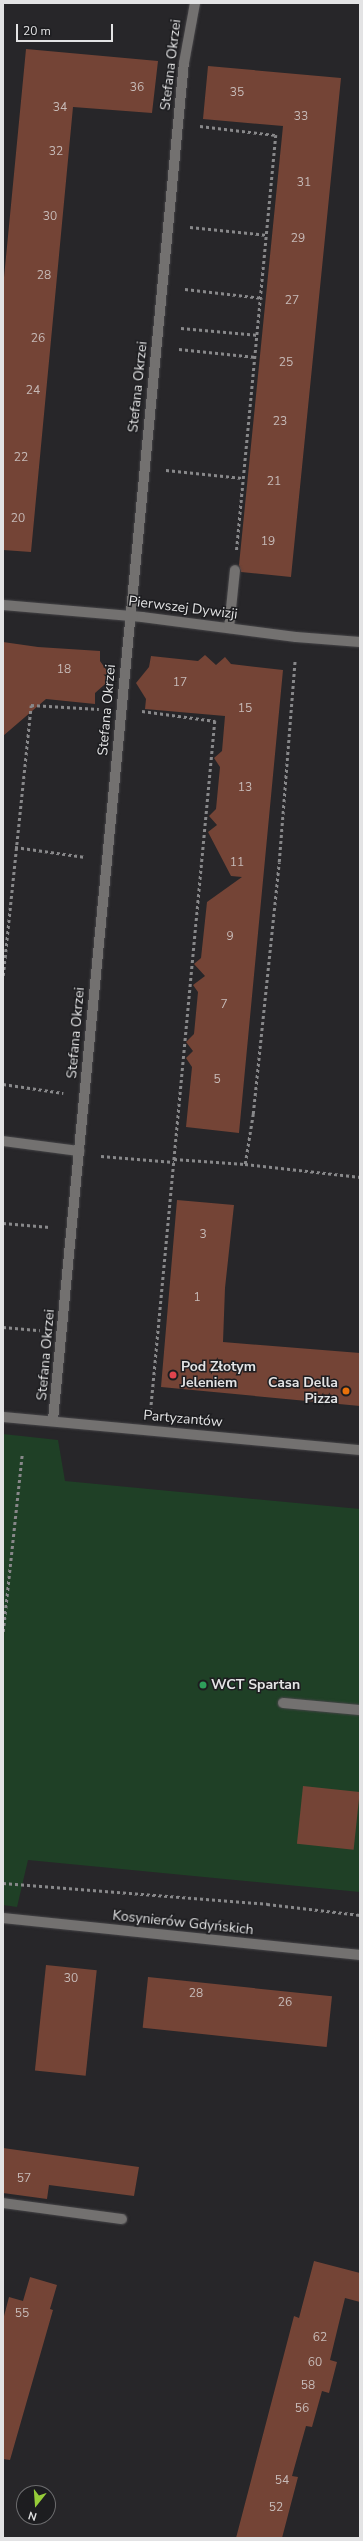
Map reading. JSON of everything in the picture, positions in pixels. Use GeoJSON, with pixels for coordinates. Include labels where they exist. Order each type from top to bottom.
{"type":"FeatureCollection","features":[{"type":"Feature","properties":{"kind":"street","name":"Stefana Okrzei"},"geometry":{"type":"LineString","coordinates":[[54,1420],[184,63],[195,3]]}},
{"type":"Feature","properties":{"kind":"street"},"geometry":{"type":"LineString","coordinates":[[229,628],[235,570]]}},
{"type":"Feature","properties":{"kind":"street","name":"Pierwszej Dywizji"},"geometry":{"type":"LineString","coordinates":[[3,605],[130,616],[296,637],[360,642]]}},
{"type":"Feature","properties":{"kind":"street"},"geometry":{"type":"LineString","coordinates":[[3,1142],[79,1151]]}},
{"type":"Feature","properties":{"kind":"street","name":"Partyzantów"},"geometry":{"type":"LineString","coordinates":[[3,1418],[54,1420],[360,1450]]}},
{"type":"Feature","properties":{"kind":"street"},"geometry":{"type":"LineString","coordinates":[[283,1703],[360,1710]]}},
{"type":"Feature","properties":{"kind":"street","name":"Kosynierów Gdyńskich"},"geometry":{"type":"LineString","coordinates":[[3,1918],[360,1955]]}},
{"type":"Feature","properties":{"kind":"street"},"geometry":{"type":"LineString","coordinates":[[3,2203],[122,2219]]}},
{"type":"Feature","properties":{"kind":"path"},"geometry":{"type":"LineString","coordinates":[[196,125],[276,135],[262,298],[235,570]]}},
{"type":"Feature","properties":{"kind":"path"},"geometry":{"type":"LineString","coordinates":[[183,227],[267,235]]}},
{"type":"Feature","properties":{"kind":"path"},"geometry":{"type":"LineString","coordinates":[[178,288],[262,298]]}},
{"type":"Feature","properties":{"kind":"path"},"geometry":{"type":"LineString","coordinates":[[174,327],[258,335]]}},
{"type":"Feature","properties":{"kind":"path"},"geometry":{"type":"LineString","coordinates":[[172,348],[256,357]]}},
{"type":"Feature","properties":{"kind":"path"},"geometry":{"type":"LineString","coordinates":[[162,470],[243,478]]}},
{"type":"Feature","properties":{"kind":"path"},"geometry":{"type":"LineString","coordinates":[[245,1164],[253,1114],[279,862],[296,637]]}},
{"type":"Feature","properties":{"kind":"path"},"geometry":{"type":"LineString","coordinates":[[3,976],[15,846],[31,705],[100,709]]}},
{"type":"Feature","properties":{"kind":"path"},"geometry":{"type":"LineString","coordinates":[[138,711],[215,722],[192,954],[151,1411]]}},
{"type":"Feature","properties":{"kind":"path"},"geometry":{"type":"LineString","coordinates":[[15,846],[86,858]]}},
{"type":"Feature","properties":{"kind":"path"},"geometry":{"type":"LineString","coordinates":[[3,1084],[71,1095]]}},
{"type":"Feature","properties":{"kind":"path"},"geometry":{"type":"LineString","coordinates":[[95,1156],[245,1164],[360,1177]]}},
{"type":"Feature","properties":{"kind":"path"},"geometry":{"type":"LineString","coordinates":[[3,1223],[56,1228]]}},
{"type":"Feature","properties":{"kind":"path"},"geometry":{"type":"LineString","coordinates":[[3,1327],[41,1330]]}},
{"type":"Feature","properties":{"kind":"path"},"geometry":{"type":"LineString","coordinates":[[3,1632],[22,1454]]}},
{"type":"Feature","properties":{"kind":"path"},"geometry":{"type":"LineString","coordinates":[[3,1883],[266,1904],[360,1915]]}},
{"type":"Feature","properties":{"kind":"green space","name":"WCT Spartan"},"geometry":{"type":"Polygon","coordinates":[[[3,1434],[58,1440],[65,1481],[360,1509],[360,1892],[28,1860],[17,1907],[3,1905],[3,1434]]]}},
{"type":"Feature","properties":{"kind":"building"},"geometry":{"type":"Polygon","coordinates":[[[26,49],[158,61],[152,113],[73,107],[31,552],[3,550],[3,288],[26,49]]]}},
{"type":"Feature","properties":{"kind":"building"},"geometry":{"type":"Polygon","coordinates":[[[208,66],[341,78],[291,577],[241,572],[239,565],[283,126],[203,119],[208,66]]]}},
{"type":"Feature","properties":{"kind":"building"},"geometry":{"type":"Polygon","coordinates":[[[3,642],[38,647],[100,651],[100,661],[112,678],[95,693],[95,704],[46,699],[3,736],[3,642]]]}},
{"type":"Feature","properties":{"kind":"building"},"geometry":{"type":"Polygon","coordinates":[[[205,655],[216,665],[225,657],[231,664],[283,670],[239,1133],[186,1127],[192,1067],[186,1058],[193,1051],[186,1042],[194,1034],[198,992],[193,985],[205,976],[194,964],[201,958],[207,902],[242,877],[231,876],[208,832],[217,825],[209,816],[216,809],[220,767],[214,758],[222,751],[225,716],[145,709],[146,699],[136,683],[149,667],[151,656],[198,661],[205,655]]]}},
{"type":"Feature","properties":{"kind":"building"},"geometry":{"type":"Polygon","coordinates":[[[177,1200],[234,1205],[225,1288],[223,1342],[360,1353],[360,1406],[161,1387],[177,1200]]]}},
{"type":"Feature","properties":{"kind":"building"},"geometry":{"type":"Polygon","coordinates":[[[303,1786],[360,1792],[354,1850],[297,1844],[303,1786]]]}},
{"type":"Feature","properties":{"kind":"building"},"geometry":{"type":"Polygon","coordinates":[[[46,1965],[97,1970],[86,2076],[35,2070],[46,1965]]]}},
{"type":"Feature","properties":{"kind":"building"},"geometry":{"type":"Polygon","coordinates":[[[148,1977],[332,1996],[327,2047],[143,2028],[148,1977]]]}},
{"type":"Feature","properties":{"kind":"building"},"geometry":{"type":"Polygon","coordinates":[[[3,2148],[139,2167],[134,2196],[49,2185],[47,2199],[3,2193],[3,2148]]]}},
{"type":"Feature","properties":{"kind":"building"},"geometry":{"type":"Polygon","coordinates":[[[314,2261],[360,2273],[360,2302],[345,2298],[330,2360],[337,2362],[329,2393],[322,2391],[312,2427],[306,2426],[292,2476],[298,2477],[282,2538],[236,2538],[294,2316],[299,2318],[314,2261]]]}},
{"type":"Feature","properties":{"kind":"building"},"geometry":{"type":"Polygon","coordinates":[[[30,2277],[57,2285],[50,2309],[53,2310],[10,2460],[3,2459],[3,2320],[9,2297],[23,2301],[30,2277]]]}},
{"type":"Feature","properties":{"kind":"place","name":"Pod Złotym Jeleniem"},"geometry":{"type":"Point","coordinates":[173,1375]}},
{"type":"Feature","properties":{"kind":"place","name":"Casa Della Pizza"},"geometry":{"type":"Point","coordinates":[346,1391]}},
{"type":"Feature","properties":{"kind":"place","name":"WCT Spartan"},"geometry":{"type":"Point","coordinates":[203,1685]}}]}
